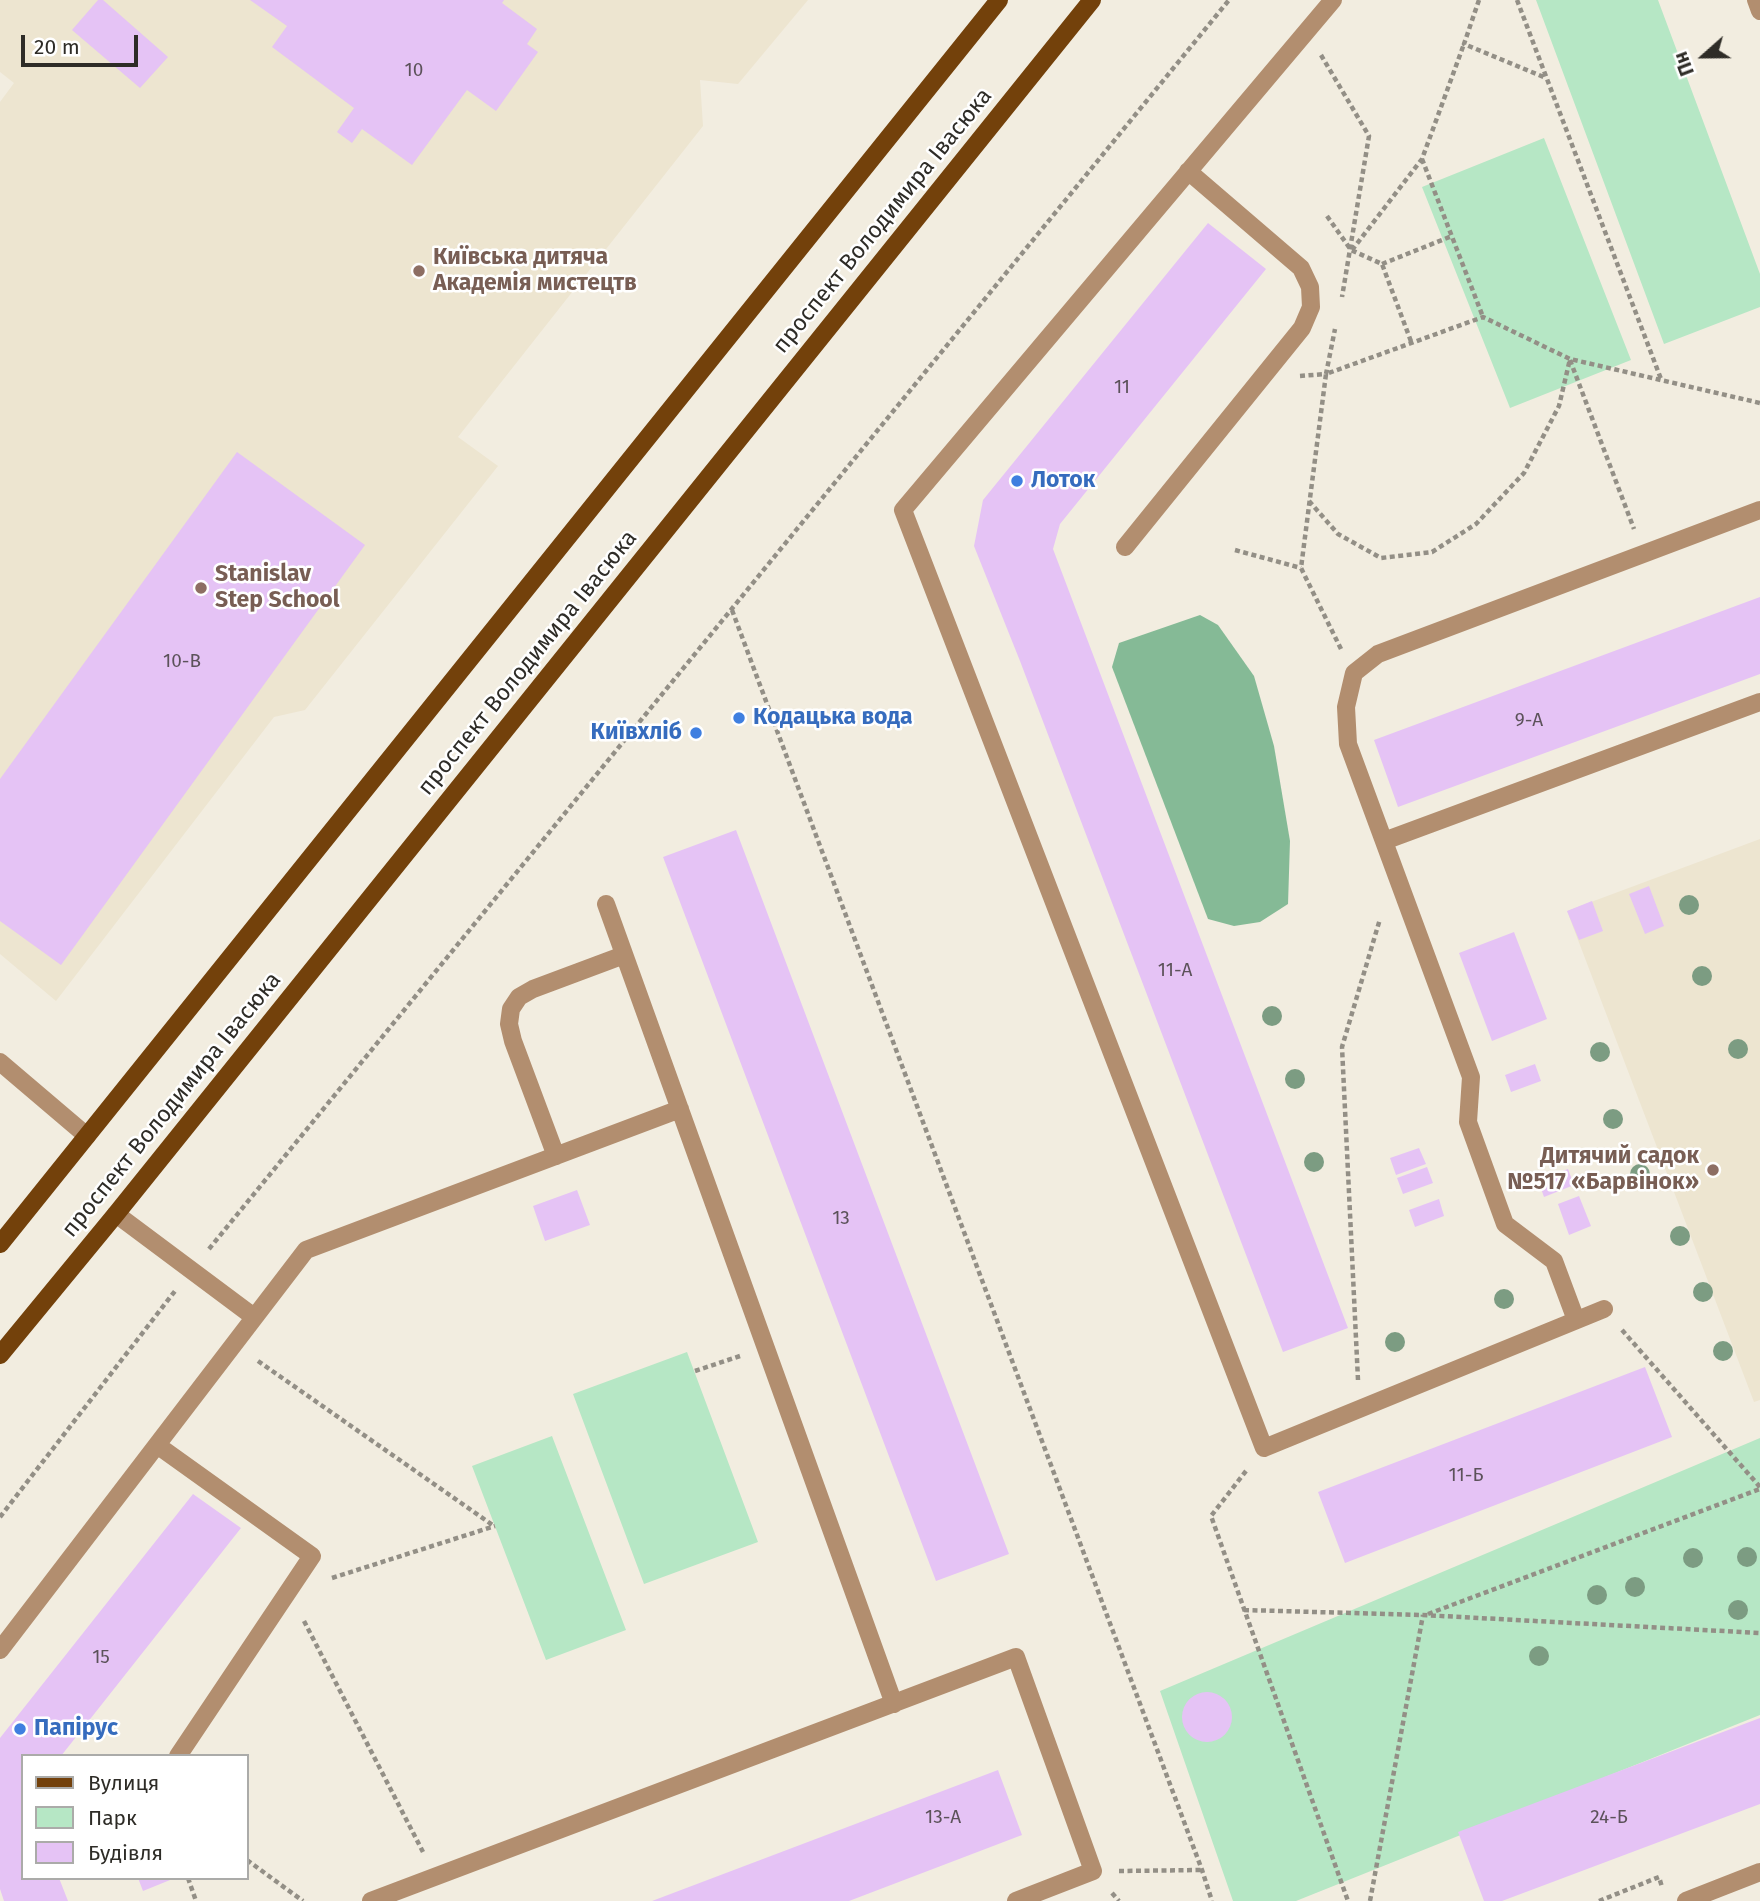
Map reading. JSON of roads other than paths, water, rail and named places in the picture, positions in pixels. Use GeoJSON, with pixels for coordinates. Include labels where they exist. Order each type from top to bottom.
{"type":"FeatureCollection","features":[{"type":"Feature","properties":{"kind":"main road","name":"проспект Володимира Івасюка"},"geometry":{"type":"LineString","coordinates":[[0,1244],[999,0]]}},
{"type":"Feature","properties":{"kind":"main road","name":"проспект Володимира Івасюка"},"geometry":{"type":"LineString","coordinates":[[0,1355],[1092,0]]}},
{"type":"Feature","properties":{"kind":"lane"},"geometry":{"type":"LineString","coordinates":[[1333,0],[903,510],[1264,1448],[1604,1309]]}},
{"type":"Feature","properties":{"kind":"lane"},"geometry":{"type":"LineString","coordinates":[[1756,0],[1760,11]]}},
{"type":"Feature","properties":{"kind":"lane"},"geometry":{"type":"LineString","coordinates":[[1125,548],[1302,328],[1311,307],[1310,287],[1301,268],[1188,171]]}},
{"type":"Feature","properties":{"kind":"lane"},"geometry":{"type":"LineString","coordinates":[[1576,1320],[1554,1261],[1505,1224],[1468,1122],[1471,1077],[1348,744],[1346,707],[1354,673],[1378,654],[1760,510]]}},
{"type":"Feature","properties":{"kind":"lane"},"geometry":{"type":"LineString","coordinates":[[1384,841],[1760,702]]}},
{"type":"Feature","properties":{"kind":"lane"},"geometry":{"type":"LineString","coordinates":[[606,904],[894,1704]]}},
{"type":"Feature","properties":{"kind":"lane"},"geometry":{"type":"LineString","coordinates":[[556,1156],[513,1041],[509,1024],[511,1009],[519,997],[533,989],[624,955]]}},
{"type":"Feature","properties":{"kind":"lane"},"geometry":{"type":"LineString","coordinates":[[0,1062],[87,1136]]}},
{"type":"Feature","properties":{"kind":"lane"},"geometry":{"type":"LineString","coordinates":[[0,1650],[306,1250],[680,1109]]}},
{"type":"Feature","properties":{"kind":"lane"},"geometry":{"type":"LineString","coordinates":[[116,1214],[254,1317]]}},
{"type":"Feature","properties":{"kind":"lane"},"geometry":{"type":"LineString","coordinates":[[157,1445],[312,1556],[179,1754]]}},
{"type":"Feature","properties":{"kind":"lane"},"geometry":{"type":"LineString","coordinates":[[371,1901],[1016,1657],[1093,1871],[1016,1901]]}},
{"type":"Feature","properties":{"kind":"lane"},"geometry":{"type":"LineString","coordinates":[[1686,1901],[1760,1872]]}},
{"type":"Feature","properties":{"kind":"place","name":"Київська дитяча Академія мистецтв"},"geometry":{"type":"Point","coordinates":[419,271]}},
{"type":"Feature","properties":{"kind":"place","name":"Лоток"},"geometry":{"type":"Point","coordinates":[1017,481]}},
{"type":"Feature","properties":{"kind":"place","name":"Stanislav Step School"},"geometry":{"type":"Point","coordinates":[201,588]}},
{"type":"Feature","properties":{"kind":"place","name":"Кодацька вода"},"geometry":{"type":"Point","coordinates":[739,718]}},
{"type":"Feature","properties":{"kind":"place","name":"Київхліб"},"geometry":{"type":"Point","coordinates":[696,733]}},
{"type":"Feature","properties":{"kind":"place","name":"Дитячий садок №517 «Барвінок»"},"geometry":{"type":"Point","coordinates":[1713,1170]}},
{"type":"Feature","properties":{"kind":"place","name":"Папірус"},"geometry":{"type":"Point","coordinates":[20,1729]}}]}
